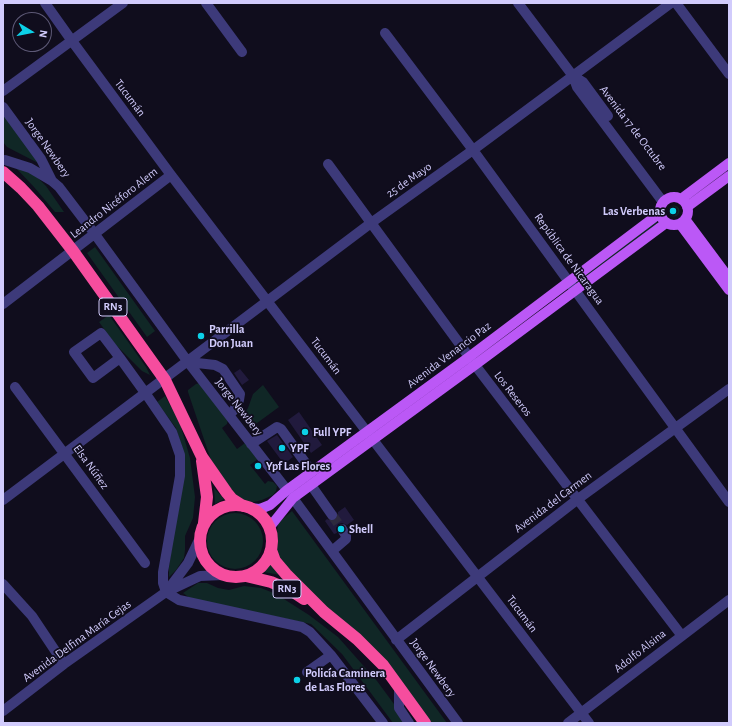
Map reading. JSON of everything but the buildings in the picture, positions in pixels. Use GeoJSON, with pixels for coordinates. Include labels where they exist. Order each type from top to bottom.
{"type":"FeatureCollection","features":[{"type":"Feature","properties":{"kind":"highway","name":"RN3"},"geometry":{"type":"LineString","coordinates":[[4,163],[21,188],[72,251],[165,380],[202,457],[227,493],[232,499],[261,516],[269,528],[272,539],[271,550],[262,566],[255,572],[246,576],[235,578],[223,575],[215,571],[203,556],[200,547],[200,538],[204,523],[207,497],[202,457]]}},
{"type":"Feature","properties":{"kind":"highway"},"geometry":{"type":"LineString","coordinates":[[204,523],[212,514],[221,508],[232,505],[246,507]]}},
{"type":"Feature","properties":{"kind":"highway","name":"RN3"},"geometry":{"type":"LineString","coordinates":[[271,550],[275,561],[286,574],[324,612],[357,639],[383,665],[425,723]]}},
{"type":"Feature","properties":{"kind":"highway","name":"RN3"},"geometry":{"type":"LineString","coordinates":[[246,576],[271,582],[292,591],[324,612]]}},
{"type":"Feature","properties":{"kind":"main road"},"geometry":{"type":"LineString","coordinates":[[681,199],[729,163]]}},
{"type":"Feature","properties":{"kind":"main road"},"geometry":{"type":"LineString","coordinates":[[687,207],[729,176]]}},
{"type":"Feature","properties":{"kind":"main road"},"geometry":{"type":"LineString","coordinates":[[677,197],[681,199],[687,207],[688,213],[683,221],[673,225],[666,223],[661,217],[661,207],[666,200],[677,197]]}},
{"type":"Feature","properties":{"kind":"main road","name":"Avenida Venancio Paz"},"geometry":{"type":"LineString","coordinates":[[246,507],[260,509],[265,508],[310,485],[370,436],[572,286],[660,213]]}},
{"type":"Feature","properties":{"kind":"main road"},"geometry":{"type":"LineString","coordinates":[[683,221],[729,278]]}},
{"type":"Feature","properties":{"kind":"main road"},"geometry":{"type":"LineString","coordinates":[[683,221],[729,290]]}},
{"type":"Feature","properties":{"kind":"main road","name":"Avenida Venancio Paz"},"geometry":{"type":"LineString","coordinates":[[572,286],[666,223]]}},
{"type":"Feature","properties":{"kind":"main road","name":"Avenida Venancio Paz"},"geometry":{"type":"LineString","coordinates":[[269,528],[290,494],[312,472],[370,436]]}},
{"type":"Feature","properties":{"kind":"street","name":"Tucumán"},"geometry":{"type":"LineString","coordinates":[[46,3],[72,41],[171,175],[589,723]]}},
{"type":"Feature","properties":{"kind":"street"},"geometry":{"type":"LineString","coordinates":[[3,91],[123,3]]}},
{"type":"Feature","properties":{"kind":"street"},"geometry":{"type":"LineString","coordinates":[[206,3],[242,52]]}},
{"type":"Feature","properties":{"kind":"street","name":"Avenida 17 de Octubre"},"geometry":{"type":"LineString","coordinates":[[518,3],[573,76],[583,82],[666,200]]}},
{"type":"Feature","properties":{"kind":"street","name":"25 de Mayo"},"geometry":{"type":"LineString","coordinates":[[3,500],[165,380],[371,223],[473,150],[671,3]]}},
{"type":"Feature","properties":{"kind":"street"},"geometry":{"type":"LineString","coordinates":[[676,3],[729,74]]}},
{"type":"Feature","properties":{"kind":"street","name":"República de Nicaragua"},"geometry":{"type":"LineString","coordinates":[[385,33],[473,150],[729,502]]}},
{"type":"Feature","properties":{"kind":"street","name":"Jorge Newbery"},"geometry":{"type":"LineString","coordinates":[[3,107],[42,159],[52,182],[59,187],[188,362],[290,494],[458,723]]}},
{"type":"Feature","properties":{"kind":"street"},"geometry":{"type":"LineString","coordinates":[[4,163],[30,168],[52,182]]}},
{"type":"Feature","properties":{"kind":"street","name":"Los Reseros"},"geometry":{"type":"LineString","coordinates":[[328,164],[472,361],[682,636]]}},
{"type":"Feature","properties":{"kind":"street","name":"Leandro Nicéforo Alem"},"geometry":{"type":"LineString","coordinates":[[3,304],[171,175]]}},
{"type":"Feature","properties":{"kind":"street"},"geometry":{"type":"LineString","coordinates":[[120,358],[93,378],[74,352],[101,333],[120,358],[146,394],[172,432],[180,456],[180,476],[163,572],[163,583],[166,592],[178,600],[302,627],[310,632],[331,655],[383,723]]}},
{"type":"Feature","properties":{"kind":"street"},"geometry":{"type":"LineString","coordinates":[[188,362],[215,365],[224,369],[240,394],[240,400],[229,415]]}},
{"type":"Feature","properties":{"kind":"street","name":"Elsa Núñez"},"geometry":{"type":"LineString","coordinates":[[15,387],[145,562]]}},
{"type":"Feature","properties":{"kind":"street","name":"Avenida del Carmen"},"geometry":{"type":"LineString","coordinates":[[396,640],[578,499],[729,390]]}},
{"type":"Feature","properties":{"kind":"street"},"geometry":{"type":"LineString","coordinates":[[251,444],[277,427],[281,429],[312,472]]}},
{"type":"Feature","properties":{"kind":"street"},"geometry":{"type":"LineString","coordinates":[[310,485],[332,515]]}},
{"type":"Feature","properties":{"kind":"street"},"geometry":{"type":"LineString","coordinates":[[332,551],[346,539],[342,529]]}},
{"type":"Feature","properties":{"kind":"street","name":"Avenida Delfina María Cejas"},"geometry":{"type":"LineString","coordinates":[[166,592],[188,563],[200,538]]}},
{"type":"Feature","properties":{"kind":"street","name":"Avenida Delfina María Cejas"},"geometry":{"type":"LineString","coordinates":[[3,711],[64,664],[166,592],[200,576],[223,575]]}},
{"type":"Feature","properties":{"kind":"street"},"geometry":{"type":"LineString","coordinates":[[3,584],[32,616],[64,664]]}},
{"type":"Feature","properties":{"kind":"street","name":"Adolfo Alsina"},"geometry":{"type":"LineString","coordinates":[[568,723],[729,600]]}},
{"type":"Feature","properties":{"kind":"street"},"geometry":{"type":"LineString","coordinates":[[307,672],[331,655]]}},
{"type":"Feature","properties":{"kind":"street"},"geometry":{"type":"LineString","coordinates":[[399,686],[399,708],[409,723]]}},
{"type":"Feature","properties":{"kind":"green space"},"geometry":{"type":"Polygon","coordinates":[[[3,114],[40,164],[7,147],[3,142],[3,114]]]}},
{"type":"Feature","properties":{"kind":"green space"},"geometry":{"type":"Polygon","coordinates":[[[14,166],[34,174],[46,186],[64,212],[55,212],[14,166]]]}},
{"type":"Feature","properties":{"kind":"green space"},"geometry":{"type":"Polygon","coordinates":[[[674,205],[678,207],[680,211],[678,215],[674,217],[670,215],[668,211],[670,207],[674,205]]]}},
{"type":"Feature","properties":{"kind":"green space"},"geometry":{"type":"Polygon","coordinates":[[[656,221],[659,225],[577,285],[575,282],[656,221]]]}},
{"type":"Feature","properties":{"kind":"green space"},"geometry":{"type":"Polygon","coordinates":[[[95,247],[155,331],[147,337],[87,253],[95,247]]]}},
{"type":"Feature","properties":{"kind":"green space"},"geometry":{"type":"Polygon","coordinates":[[[109,315],[146,367],[150,375],[142,371],[115,344],[99,322],[109,315]]]}},
{"type":"Feature","properties":{"kind":"green space"},"geometry":{"type":"Polygon","coordinates":[[[200,383],[228,419],[227,424],[222,428],[237,449],[245,443],[258,459],[250,465],[265,484],[268,481],[273,482],[277,486],[273,495],[254,502],[244,501],[233,492],[211,460],[188,392],[188,390],[196,384],[200,383]]]}},
{"type":"Feature","properties":{"kind":"green space"},"geometry":{"type":"Polygon","coordinates":[[[263,385],[279,407],[253,426],[244,414],[253,394],[263,385]]]}},
{"type":"Feature","properties":{"kind":"green space"},"geometry":{"type":"Polygon","coordinates":[[[165,396],[179,420],[190,458],[195,497],[193,518],[185,536],[184,558],[169,577],[169,567],[184,454],[176,428],[157,402],[165,396]]]}},
{"type":"Feature","properties":{"kind":"green space"},"geometry":{"type":"Polygon","coordinates":[[[214,488],[224,499],[215,504],[214,488]]]}},
{"type":"Feature","properties":{"kind":"green space"},"geometry":{"type":"Polygon","coordinates":[[[292,511],[447,723],[431,723],[299,582],[277,556],[276,545],[278,523],[292,511]]]}},
{"type":"Feature","properties":{"kind":"green space"},"geometry":{"type":"Polygon","coordinates":[[[229,513],[241,513],[251,517],[259,525],[263,535],[263,547],[259,557],[251,565],[241,569],[229,569],[219,565],[211,557],[207,547],[207,535],[211,525],[219,517],[229,513]]]}},
{"type":"Feature","properties":{"kind":"green space"},"geometry":{"type":"Polygon","coordinates":[[[270,564],[280,575],[264,572],[270,564]]]}},
{"type":"Feature","properties":{"kind":"green space"},"geometry":{"type":"Polygon","coordinates":[[[198,583],[207,583],[218,588],[229,590],[244,586],[261,588],[276,594],[309,615],[338,637],[377,681],[408,723],[393,723],[342,654],[311,624],[191,599],[183,593],[198,583]]]}},
{"type":"Feature","properties":{"kind":"tunnel"},"geometry":{"type":"LineString","coordinates":[[332,515],[342,529]]}},
{"type":"Feature","properties":{"kind":"place","name":"Las Verbenas"},"geometry":{"type":"Point","coordinates":[673,211]}},
{"type":"Feature","properties":{"kind":"place","name":"Parrilla Don Juan"},"geometry":{"type":"Point","coordinates":[201,336]}},
{"type":"Feature","properties":{"kind":"place","name":"Full YPF"},"geometry":{"type":"Point","coordinates":[305,432]}},
{"type":"Feature","properties":{"kind":"place","name":"YPF"},"geometry":{"type":"Point","coordinates":[282,448]}},
{"type":"Feature","properties":{"kind":"place","name":"Ypf Las Flores"},"geometry":{"type":"Point","coordinates":[258,466]}},
{"type":"Feature","properties":{"kind":"place","name":"Shell"},"geometry":{"type":"Point","coordinates":[341,529]}},
{"type":"Feature","properties":{"kind":"place","name":"Policía Caminera de Las Flores"},"geometry":{"type":"Point","coordinates":[297,680]}}]}
